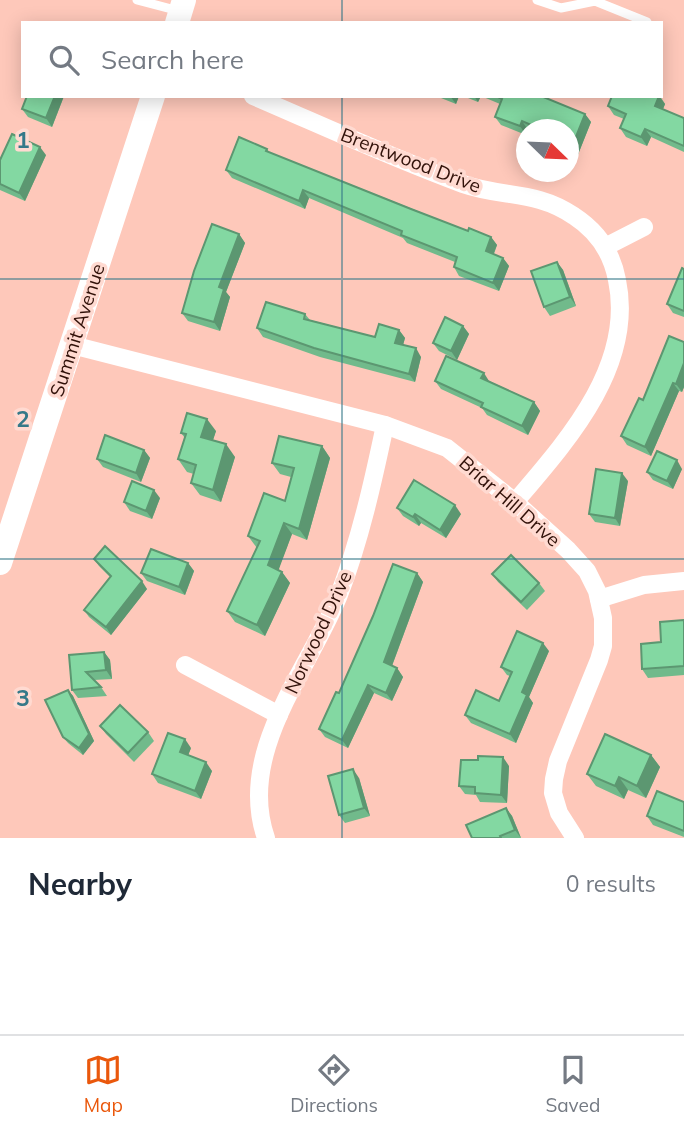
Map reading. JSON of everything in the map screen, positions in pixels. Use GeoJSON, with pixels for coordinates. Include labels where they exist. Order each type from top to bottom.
{"type":"FeatureCollection","features":[{"type":"Feature","properties":{"kind":"main road","name":"Summit Avenue"},"geometry":{"type":"LineString","coordinates":[[0,563],[152,98]]}},
{"type":"Feature","properties":{"kind":"street","name":"Brentwood Drive"},"geometry":{"type":"LineString","coordinates":[[258,98],[467,185],[535,197],[555,205],[590,228],[605,247],[615,267],[621,311],[620,331],[614,350],[587,409],[565,443],[515,502]]}},
{"type":"Feature","properties":{"kind":"street"},"geometry":{"type":"LineString","coordinates":[[605,247],[644,227]]}},
{"type":"Feature","properties":{"kind":"street","name":"Briar Hill Drive"},"geometry":{"type":"LineString","coordinates":[[72,345],[385,425],[447,448],[515,502],[580,564],[599,599],[603,618],[603,646],[558,761],[554,779],[553,793],[559,813],[575,838]]}},
{"type":"Feature","properties":{"kind":"street","name":"Norwood Drive"},"geometry":{"type":"LineString","coordinates":[[267,838],[260,802],[260,772],[279,715],[322,633],[338,595],[375,472],[385,425]]}},
{"type":"Feature","properties":{"kind":"street"},"geometry":{"type":"LineString","coordinates":[[599,599],[644,584],[684,581]]}},
{"type":"Feature","properties":{"kind":"street"},"geometry":{"type":"LineString","coordinates":[[185,665],[279,715]]}},
{"type":"Feature","properties":{"kind":"lane"},"geometry":{"type":"LineString","coordinates":[[137,0],[181,11]]}},
{"type":"Feature","properties":{"kind":"lane"},"geometry":{"type":"LineString","coordinates":[[537,0],[561,8],[595,1],[645,21]]}},
{"type":"Feature","properties":{"kind":"building"},"geometry":{"type":"Polygon","coordinates":[[[26,98],[54,98],[46,118],[22,109],[26,98]]]}},
{"type":"Feature","properties":{"kind":"building"},"geometry":{"type":"Polygon","coordinates":[[[500,98],[546,98],[585,114],[579,129],[579,119],[516,119],[516,125],[495,117],[502,99],[500,98]]]}},
{"type":"Feature","properties":{"kind":"building"},"geometry":{"type":"Polygon","coordinates":[[[611,98],[658,98],[655,106],[684,118],[684,146],[645,129],[641,137],[620,128],[626,114],[608,106],[611,98]]]}},
{"type":"Feature","properties":{"kind":"building"},"geometry":{"type":"Polygon","coordinates":[[[12,134],[40,147],[19,193],[0,184],[0,160],[12,134]]]}},
{"type":"Feature","properties":{"kind":"building"},"geometry":{"type":"Polygon","coordinates":[[[239,137],[267,149],[266,151],[411,209],[491,237],[486,251],[503,258],[493,283],[454,267],[457,257],[401,235],[402,231],[303,190],[299,201],[226,170],[239,137]]]}},
{"type":"Feature","properties":{"kind":"building"},"geometry":{"type":"Polygon","coordinates":[[[212,224],[239,234],[219,287],[224,289],[214,322],[182,313],[212,224]]]}},
{"type":"Feature","properties":{"kind":"building"},"geometry":{"type":"Polygon","coordinates":[[[557,262],[570,297],[544,307],[531,271],[557,262]]]}},
{"type":"Feature","properties":{"kind":"building"},"geometry":{"type":"Polygon","coordinates":[[[682,268],[684,269],[684,311],[667,304],[682,268]]]}},
{"type":"Feature","properties":{"kind":"building"},"geometry":{"type":"Polygon","coordinates":[[[266,302],[305,314],[304,319],[375,337],[379,324],[399,330],[395,343],[416,348],[409,374],[314,348],[257,328],[266,302]]]}},
{"type":"Feature","properties":{"kind":"building"},"geometry":{"type":"Polygon","coordinates":[[[445,317],[463,326],[451,351],[433,343],[445,317]]]}},
{"type":"Feature","properties":{"kind":"building"},"geometry":{"type":"Polygon","coordinates":[[[669,336],[684,342],[684,363],[645,447],[621,436],[639,398],[643,400],[669,336]]]}},
{"type":"Feature","properties":{"kind":"building"},"geometry":{"type":"Polygon","coordinates":[[[446,356],[484,373],[481,378],[534,402],[522,426],[481,407],[483,403],[435,381],[446,356]]]}},
{"type":"Feature","properties":{"kind":"building"},"geometry":{"type":"Polygon","coordinates":[[[187,413],[207,419],[201,437],[226,444],[213,490],[191,483],[196,465],[178,459],[186,434],[181,433],[187,413]]]}},
{"type":"Feature","properties":{"kind":"building"},"geometry":{"type":"Polygon","coordinates":[[[105,435],[144,450],[136,473],[97,459],[105,435]]]}},
{"type":"Feature","properties":{"kind":"building"},"geometry":{"type":"Polygon","coordinates":[[[279,436],[322,446],[299,529],[284,523],[268,565],[282,572],[257,625],[227,611],[260,541],[248,536],[264,493],[285,501],[294,468],[272,463],[279,436]]]}},
{"type":"Feature","properties":{"kind":"building"},"geometry":{"type":"Polygon","coordinates":[[[657,451],[677,460],[667,481],[647,472],[657,451]]]}},
{"type":"Feature","properties":{"kind":"building"},"geometry":{"type":"Polygon","coordinates":[[[596,469],[622,473],[615,518],[589,514],[596,469]]]}},
{"type":"Feature","properties":{"kind":"building"},"geometry":{"type":"Polygon","coordinates":[[[414,480],[455,505],[440,530],[415,514],[413,517],[397,508],[414,480]]]}},
{"type":"Feature","properties":{"kind":"building"},"geometry":{"type":"Polygon","coordinates":[[[132,481],[154,490],[146,511],[124,502],[132,481]]]}},
{"type":"Feature","properties":{"kind":"building"},"geometry":{"type":"Polygon","coordinates":[[[105,546],[142,581],[106,627],[84,610],[111,576],[94,559],[105,546]]]}},
{"type":"Feature","properties":{"kind":"building"},"geometry":{"type":"Polygon","coordinates":[[[151,549],[188,563],[179,587],[141,573],[151,549]]]}},
{"type":"Feature","properties":{"kind":"building"},"geometry":{"type":"Polygon","coordinates":[[[511,555],[539,583],[521,602],[492,574],[511,555]]]}},
{"type":"Feature","properties":{"kind":"building"},"geometry":{"type":"Polygon","coordinates":[[[393,564],[417,573],[384,662],[397,668],[386,693],[368,685],[342,740],[319,729],[336,692],[339,693],[393,564]]]}},
{"type":"Feature","properties":{"kind":"building"},"geometry":{"type":"Polygon","coordinates":[[[684,620],[684,666],[642,669],[641,644],[661,642],[660,622],[684,620]]]}},
{"type":"Feature","properties":{"kind":"building"},"geometry":{"type":"Polygon","coordinates":[[[517,631],[543,643],[522,692],[527,695],[510,734],[465,715],[476,690],[499,701],[512,672],[501,667],[517,631]]]}},
{"type":"Feature","properties":{"kind":"building"},"geometry":{"type":"Polygon","coordinates":[[[104,652],[106,670],[86,672],[101,687],[72,690],[69,655],[104,652]]]}},
{"type":"Feature","properties":{"kind":"building"},"geometry":{"type":"Polygon","coordinates":[[[68,690],[89,734],[79,748],[63,737],[45,700],[68,690]]]}},
{"type":"Feature","properties":{"kind":"building"},"geometry":{"type":"Polygon","coordinates":[[[120,705],[148,732],[128,753],[100,726],[120,705]]]}},
{"type":"Feature","properties":{"kind":"building"},"geometry":{"type":"Polygon","coordinates":[[[168,733],[185,739],[180,752],[206,762],[195,791],[152,774],[168,733]]]}},
{"type":"Feature","properties":{"kind":"building"},"geometry":{"type":"Polygon","coordinates":[[[605,734],[651,755],[637,786],[619,777],[615,786],[587,774],[605,734]]]}},
{"type":"Feature","properties":{"kind":"building"},"geometry":{"type":"Polygon","coordinates":[[[478,756],[503,757],[501,795],[475,793],[475,787],[459,786],[461,760],[478,760],[478,756]]]}},
{"type":"Feature","properties":{"kind":"building"},"geometry":{"type":"Polygon","coordinates":[[[353,769],[364,808],[339,815],[328,776],[353,769]]]}},
{"type":"Feature","properties":{"kind":"building"},"geometry":{"type":"Polygon","coordinates":[[[657,791],[684,802],[684,831],[647,816],[657,791]]]}},
{"type":"Feature","properties":{"kind":"building"},"geometry":{"type":"Polygon","coordinates":[[[506,808],[515,830],[500,836],[501,838],[472,838],[466,825],[506,808]]]}}]}
